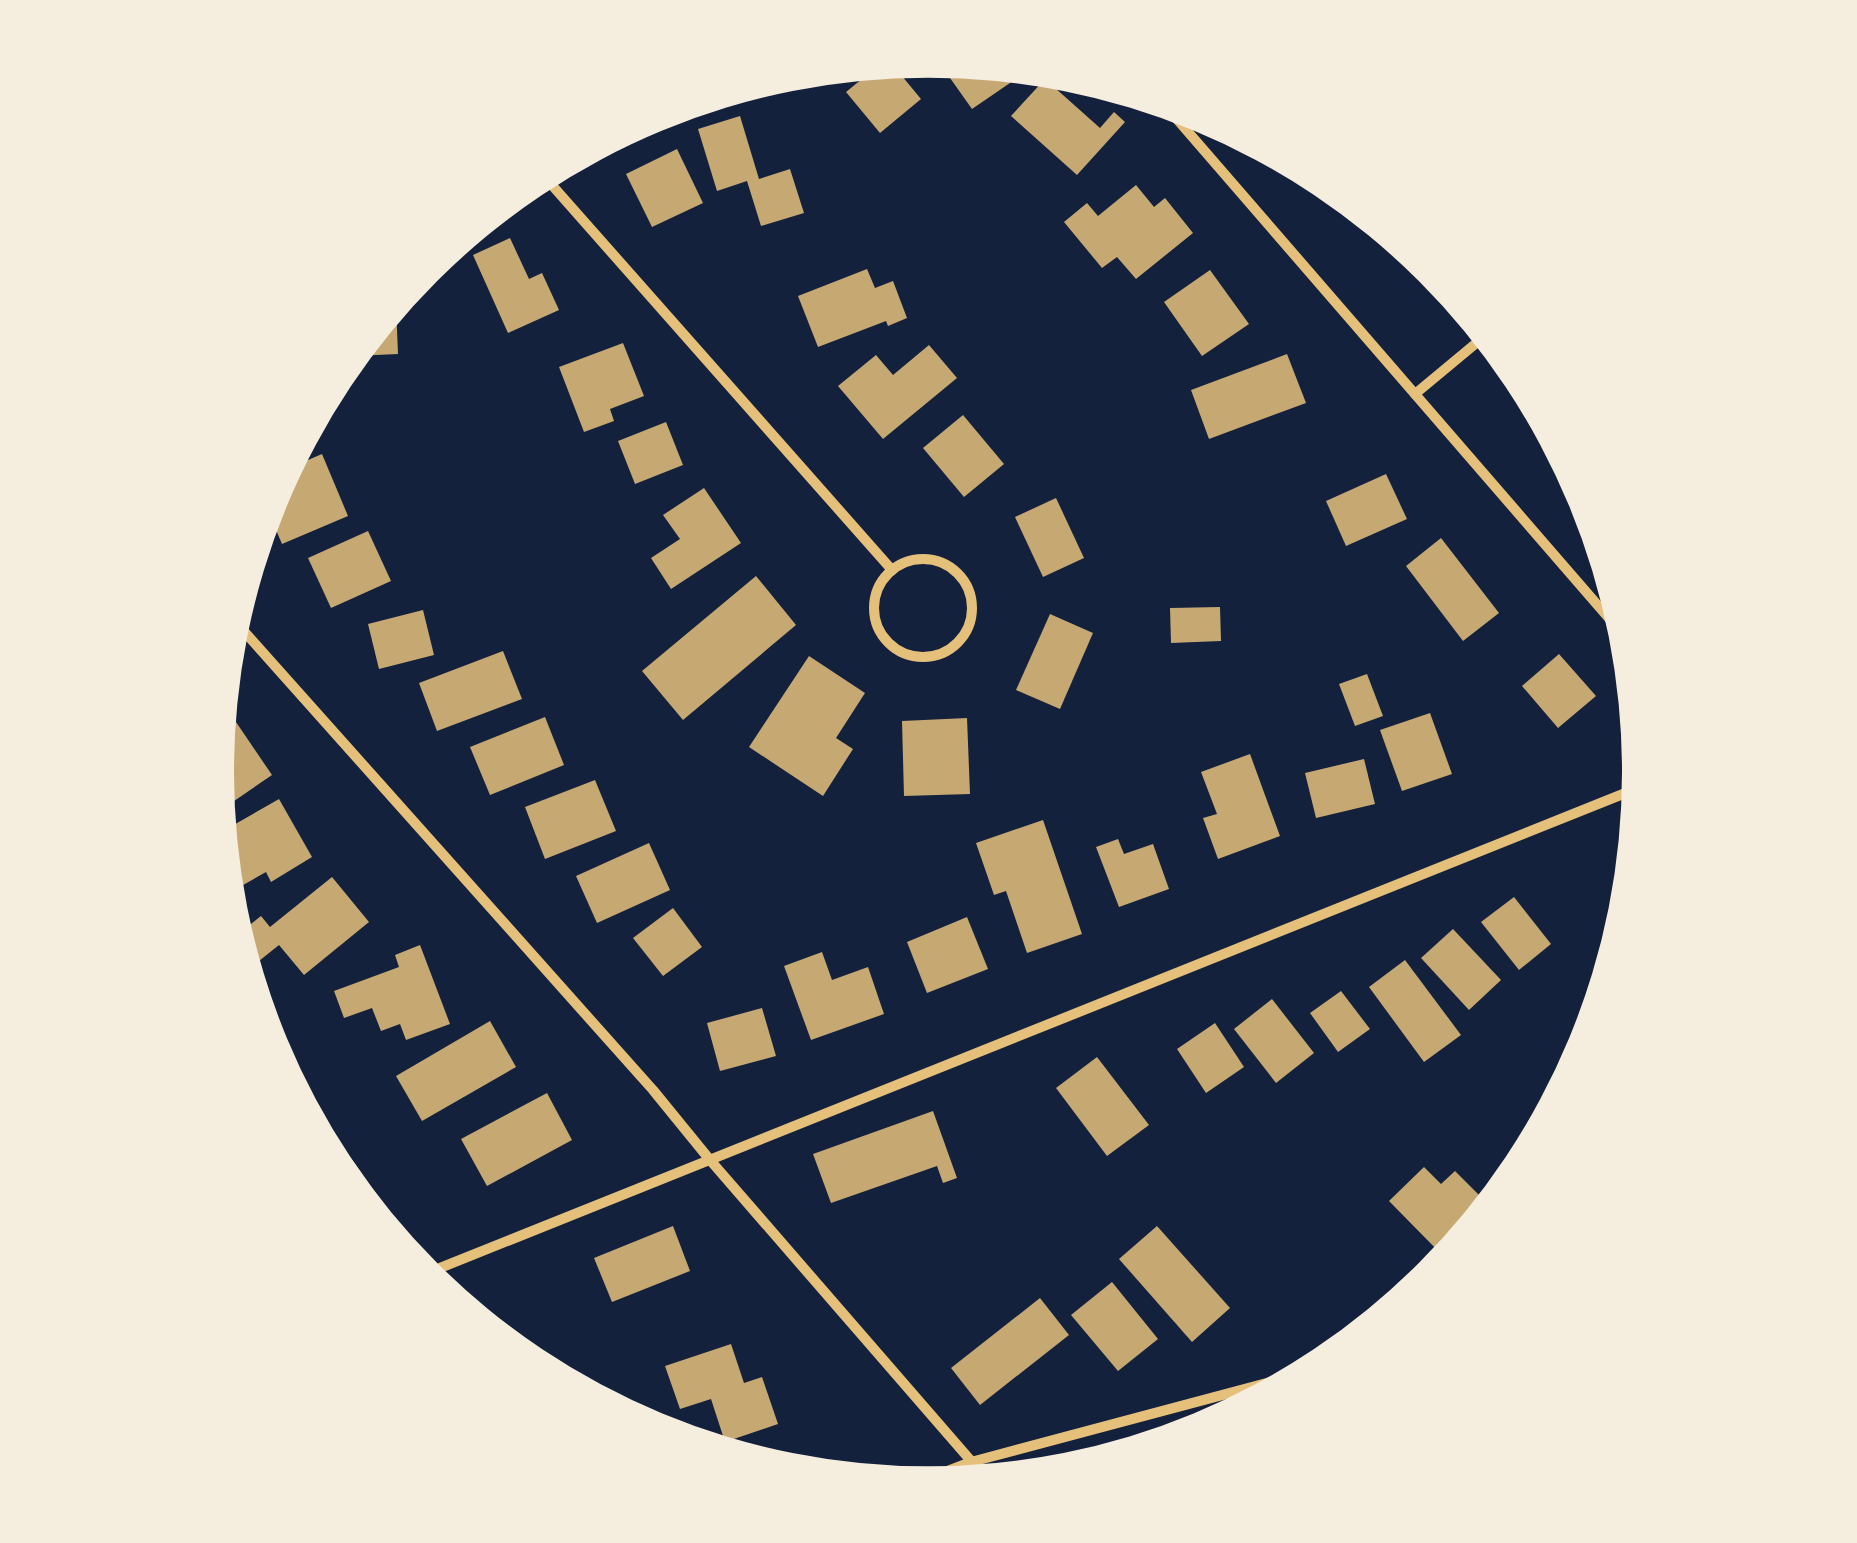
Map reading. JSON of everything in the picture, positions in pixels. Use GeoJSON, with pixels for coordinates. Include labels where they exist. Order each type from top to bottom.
{"type":"FeatureCollection","features":[{"type":"Feature","properties":{"kind":"street"},"geometry":{"type":"LineString","coordinates":[[1184,126],[1604,612]]}},
{"type":"Feature","properties":{"kind":"street"},"geometry":{"type":"LineString","coordinates":[[554,187],[892,570]]}},
{"type":"Feature","properties":{"kind":"street"},"geometry":{"type":"LineString","coordinates":[[1415,394],[1475,344]]}},
{"type":"Feature","properties":{"kind":"street"},"geometry":{"type":"LineString","coordinates":[[924,558],[955,570],[966,583],[972,599],[972,616],[955,645],[941,654],[911,655],[885,639],[874,610],[882,581],[892,570],[924,558]]}},
{"type":"Feature","properties":{"kind":"street"},"geometry":{"type":"LineString","coordinates":[[248,636],[654,1090],[971,1462]]}},
{"type":"Feature","properties":{"kind":"street"},"geometry":{"type":"LineString","coordinates":[[443,1267],[1621,795]]}},
{"type":"Feature","properties":{"kind":"street"},"geometry":{"type":"LineString","coordinates":[[965,1464],[1244,1389]]}},
{"type":"Feature","properties":{"kind":"building"},"geometry":{"type":"Polygon","coordinates":[[[950,78],[1011,82],[972,109],[950,78]]]}},
{"type":"Feature","properties":{"kind":"building"},"geometry":{"type":"Polygon","coordinates":[[[904,79],[921,99],[880,133],[846,92],[859,81],[904,79]]]}},
{"type":"Feature","properties":{"kind":"building"},"geometry":{"type":"Polygon","coordinates":[[[1038,86],[1057,90],[1100,128],[1114,112],[1125,122],[1077,175],[1011,116],[1038,86]]]}},
{"type":"Feature","properties":{"kind":"building"},"geometry":{"type":"Polygon","coordinates":[[[740,116],[759,179],[790,169],[804,213],[761,226],[747,181],[717,191],[698,129],[740,116]]]}},
{"type":"Feature","properties":{"kind":"building"},"geometry":{"type":"Polygon","coordinates":[[[677,149],[703,203],[652,227],[626,174],[677,149]]]}},
{"type":"Feature","properties":{"kind":"building"},"geometry":{"type":"Polygon","coordinates":[[[1136,185],[1154,207],[1165,198],[1193,233],[1136,279],[1117,257],[1102,268],[1064,222],[1087,203],[1098,216],[1136,185]]]}},
{"type":"Feature","properties":{"kind":"building"},"geometry":{"type":"Polygon","coordinates":[[[510,238],[529,279],[542,273],[559,310],[508,333],[473,255],[510,238]]]}},
{"type":"Feature","properties":{"kind":"building"},"geometry":{"type":"Polygon","coordinates":[[[867,269],[875,288],[893,281],[907,318],[888,326],[886,321],[818,347],[798,296],[867,269]]]}},
{"type":"Feature","properties":{"kind":"building"},"geometry":{"type":"Polygon","coordinates":[[[1210,270],[1249,324],[1202,356],[1164,302],[1210,270]]]}},
{"type":"Feature","properties":{"kind":"building"},"geometry":{"type":"Polygon","coordinates":[[[397,326],[398,354],[374,355],[397,326]]]}},
{"type":"Feature","properties":{"kind":"building"},"geometry":{"type":"Polygon","coordinates":[[[623,343],[644,396],[610,409],[614,421],[584,432],[559,367],[623,343]]]}},
{"type":"Feature","properties":{"kind":"building"},"geometry":{"type":"Polygon","coordinates":[[[929,345],[957,378],[883,439],[838,386],[876,355],[893,375],[929,345]]]}},
{"type":"Feature","properties":{"kind":"building"},"geometry":{"type":"Polygon","coordinates":[[[1287,354],[1306,403],[1209,439],[1191,390],[1287,354]]]}},
{"type":"Feature","properties":{"kind":"building"},"geometry":{"type":"Polygon","coordinates":[[[963,415],[1004,464],[964,497],[923,448],[963,415]]]}},
{"type":"Feature","properties":{"kind":"building"},"geometry":{"type":"Polygon","coordinates":[[[666,422],[683,465],[635,484],[618,441],[666,422]]]}},
{"type":"Feature","properties":{"kind":"building"},"geometry":{"type":"Polygon","coordinates":[[[322,454],[348,516],[282,544],[277,532],[309,460],[322,454]]]}},
{"type":"Feature","properties":{"kind":"building"},"geometry":{"type":"Polygon","coordinates":[[[1386,474],[1407,519],[1346,546],[1326,501],[1386,474]]]}},
{"type":"Feature","properties":{"kind":"building"},"geometry":{"type":"Polygon","coordinates":[[[704,488],[741,543],[671,589],[651,558],[680,539],[663,515],[704,488]]]}},
{"type":"Feature","properties":{"kind":"building"},"geometry":{"type":"Polygon","coordinates":[[[1056,498],[1084,558],[1043,577],[1015,517],[1056,498]]]}},
{"type":"Feature","properties":{"kind":"building"},"geometry":{"type":"Polygon","coordinates":[[[368,531],[391,581],[331,608],[308,558],[368,531]]]}},
{"type":"Feature","properties":{"kind":"building"},"geometry":{"type":"Polygon","coordinates":[[[1441,538],[1499,613],[1463,641],[1406,566],[1441,538]]]}},
{"type":"Feature","properties":{"kind":"building"},"geometry":{"type":"Polygon","coordinates":[[[756,576],[796,625],[683,720],[642,671],[756,576]]]}},
{"type":"Feature","properties":{"kind":"building"},"geometry":{"type":"Polygon","coordinates":[[[1220,607],[1221,641],[1171,643],[1170,608],[1220,607]]]}},
{"type":"Feature","properties":{"kind":"building"},"geometry":{"type":"Polygon","coordinates":[[[423,610],[434,655],[379,669],[368,624],[423,610]]]}},
{"type":"Feature","properties":{"kind":"building"},"geometry":{"type":"Polygon","coordinates":[[[1050,614],[1093,633],[1060,709],[1016,690],[1050,614]]]}},
{"type":"Feature","properties":{"kind":"building"},"geometry":{"type":"Polygon","coordinates":[[[503,651],[522,699],[437,731],[419,683],[503,651]]]}},
{"type":"Feature","properties":{"kind":"building"},"geometry":{"type":"Polygon","coordinates":[[[1559,654],[1596,696],[1558,728],[1522,686],[1559,654]]]}},
{"type":"Feature","properties":{"kind":"building"},"geometry":{"type":"Polygon","coordinates":[[[809,656],[865,693],[836,738],[853,749],[823,796],[749,747],[809,656]]]}},
{"type":"Feature","properties":{"kind":"building"},"geometry":{"type":"Polygon","coordinates":[[[1367,674],[1383,716],[1355,726],[1339,684],[1367,674]]]}},
{"type":"Feature","properties":{"kind":"building"},"geometry":{"type":"Polygon","coordinates":[[[1430,713],[1452,774],[1402,791],[1380,730],[1430,713]]]}},
{"type":"Feature","properties":{"kind":"building"},"geometry":{"type":"Polygon","coordinates":[[[545,717],[564,765],[490,795],[470,747],[545,717]]]}},
{"type":"Feature","properties":{"kind":"building"},"geometry":{"type":"Polygon","coordinates":[[[967,718],[970,794],[904,796],[902,721],[967,718]]]}},
{"type":"Feature","properties":{"kind":"building"},"geometry":{"type":"Polygon","coordinates":[[[236,722],[272,775],[235,800],[236,722]]]}},
{"type":"Feature","properties":{"kind":"building"},"geometry":{"type":"Polygon","coordinates":[[[1250,754],[1280,836],[1218,859],[1203,818],[1217,814],[1201,772],[1250,754]]]}},
{"type":"Feature","properties":{"kind":"building"},"geometry":{"type":"Polygon","coordinates":[[[1364,759],[1375,804],[1316,818],[1305,773],[1364,759]]]}},
{"type":"Feature","properties":{"kind":"building"},"geometry":{"type":"Polygon","coordinates":[[[595,780],[616,831],[545,859],[525,807],[595,780]]]}},
{"type":"Feature","properties":{"kind":"building"},"geometry":{"type":"Polygon","coordinates":[[[279,799],[312,857],[271,882],[266,872],[244,884],[237,823],[279,799]]]}},
{"type":"Feature","properties":{"kind":"building"},"geometry":{"type":"Polygon","coordinates":[[[1043,820],[1082,934],[1027,953],[1006,891],[994,895],[976,843],[1043,820]]]}},
{"type":"Feature","properties":{"kind":"building"},"geometry":{"type":"Polygon","coordinates":[[[1118,839],[1124,854],[1153,844],[1169,889],[1119,907],[1096,847],[1118,839]]]}},
{"type":"Feature","properties":{"kind":"building"},"geometry":{"type":"Polygon","coordinates":[[[649,843],[670,890],[597,923],[576,876],[649,843]]]}},
{"type":"Feature","properties":{"kind":"building"},"geometry":{"type":"Polygon","coordinates":[[[332,877],[369,922],[304,975],[279,945],[261,960],[252,923],[261,916],[270,927],[332,877]]]}},
{"type":"Feature","properties":{"kind":"building"},"geometry":{"type":"Polygon","coordinates":[[[1514,897],[1551,944],[1519,970],[1481,922],[1514,897]]]}},
{"type":"Feature","properties":{"kind":"building"},"geometry":{"type":"Polygon","coordinates":[[[673,908],[702,947],[663,976],[633,938],[673,908]]]}},
{"type":"Feature","properties":{"kind":"building"},"geometry":{"type":"Polygon","coordinates":[[[967,917],[988,969],[927,993],[907,942],[967,917]]]}},
{"type":"Feature","properties":{"kind":"building"},"geometry":{"type":"Polygon","coordinates":[[[1453,929],[1501,980],[1469,1010],[1421,958],[1453,929]]]}},
{"type":"Feature","properties":{"kind":"building"},"geometry":{"type":"Polygon","coordinates":[[[420,945],[450,1024],[406,1040],[400,1024],[381,1031],[372,1008],[344,1018],[334,991],[399,967],[395,955],[420,945]]]}},
{"type":"Feature","properties":{"kind":"building"},"geometry":{"type":"Polygon","coordinates":[[[822,952],[832,980],[868,967],[884,1014],[811,1040],[784,966],[822,952]]]}},
{"type":"Feature","properties":{"kind":"building"},"geometry":{"type":"Polygon","coordinates":[[[1405,960],[1461,1035],[1424,1062],[1369,987],[1405,960]]]}},
{"type":"Feature","properties":{"kind":"building"},"geometry":{"type":"Polygon","coordinates":[[[1341,991],[1370,1029],[1338,1052],[1310,1013],[1341,991]]]}},
{"type":"Feature","properties":{"kind":"building"},"geometry":{"type":"Polygon","coordinates":[[[1272,999],[1314,1053],[1276,1083],[1234,1029],[1272,999]]]}},
{"type":"Feature","properties":{"kind":"building"},"geometry":{"type":"Polygon","coordinates":[[[762,1008],[776,1056],[720,1071],[707,1023],[762,1008]]]}},
{"type":"Feature","properties":{"kind":"building"},"geometry":{"type":"Polygon","coordinates":[[[490,1021],[516,1067],[422,1121],[396,1076],[490,1021]]]}},
{"type":"Feature","properties":{"kind":"building"},"geometry":{"type":"Polygon","coordinates":[[[1215,1023],[1244,1067],[1206,1093],[1177,1049],[1215,1023]]]}},
{"type":"Feature","properties":{"kind":"building"},"geometry":{"type":"Polygon","coordinates":[[[1097,1057],[1149,1125],[1107,1156],[1056,1088],[1097,1057]]]}},
{"type":"Feature","properties":{"kind":"building"},"geometry":{"type":"Polygon","coordinates":[[[547,1093],[572,1140],[487,1186],[461,1139],[547,1093]]]}},
{"type":"Feature","properties":{"kind":"building"},"geometry":{"type":"Polygon","coordinates":[[[933,1111],[957,1178],[943,1183],[937,1166],[831,1203],[813,1154],[933,1111]]]}},
{"type":"Feature","properties":{"kind":"building"},"geometry":{"type":"Polygon","coordinates":[[[1424,1167],[1441,1184],[1455,1171],[1479,1195],[1434,1246],[1389,1201],[1424,1167]]]}},
{"type":"Feature","properties":{"kind":"building"},"geometry":{"type":"Polygon","coordinates":[[[673,1226],[690,1271],[612,1302],[594,1258],[673,1226]]]}},
{"type":"Feature","properties":{"kind":"building"},"geometry":{"type":"Polygon","coordinates":[[[1157,1226],[1230,1308],[1192,1342],[1119,1259],[1157,1226]]]}},
{"type":"Feature","properties":{"kind":"building"},"geometry":{"type":"Polygon","coordinates":[[[1112,1282],[1158,1339],[1118,1371],[1071,1315],[1112,1282]]]}},
{"type":"Feature","properties":{"kind":"building"},"geometry":{"type":"Polygon","coordinates":[[[1040,1298],[1069,1335],[980,1405],[951,1368],[1040,1298]]]}},
{"type":"Feature","properties":{"kind":"building"},"geometry":{"type":"Polygon","coordinates":[[[731,1344],[744,1383],[762,1377],[778,1424],[736,1438],[722,1434],[711,1399],[680,1409],[665,1366],[731,1344]]]}}]}
